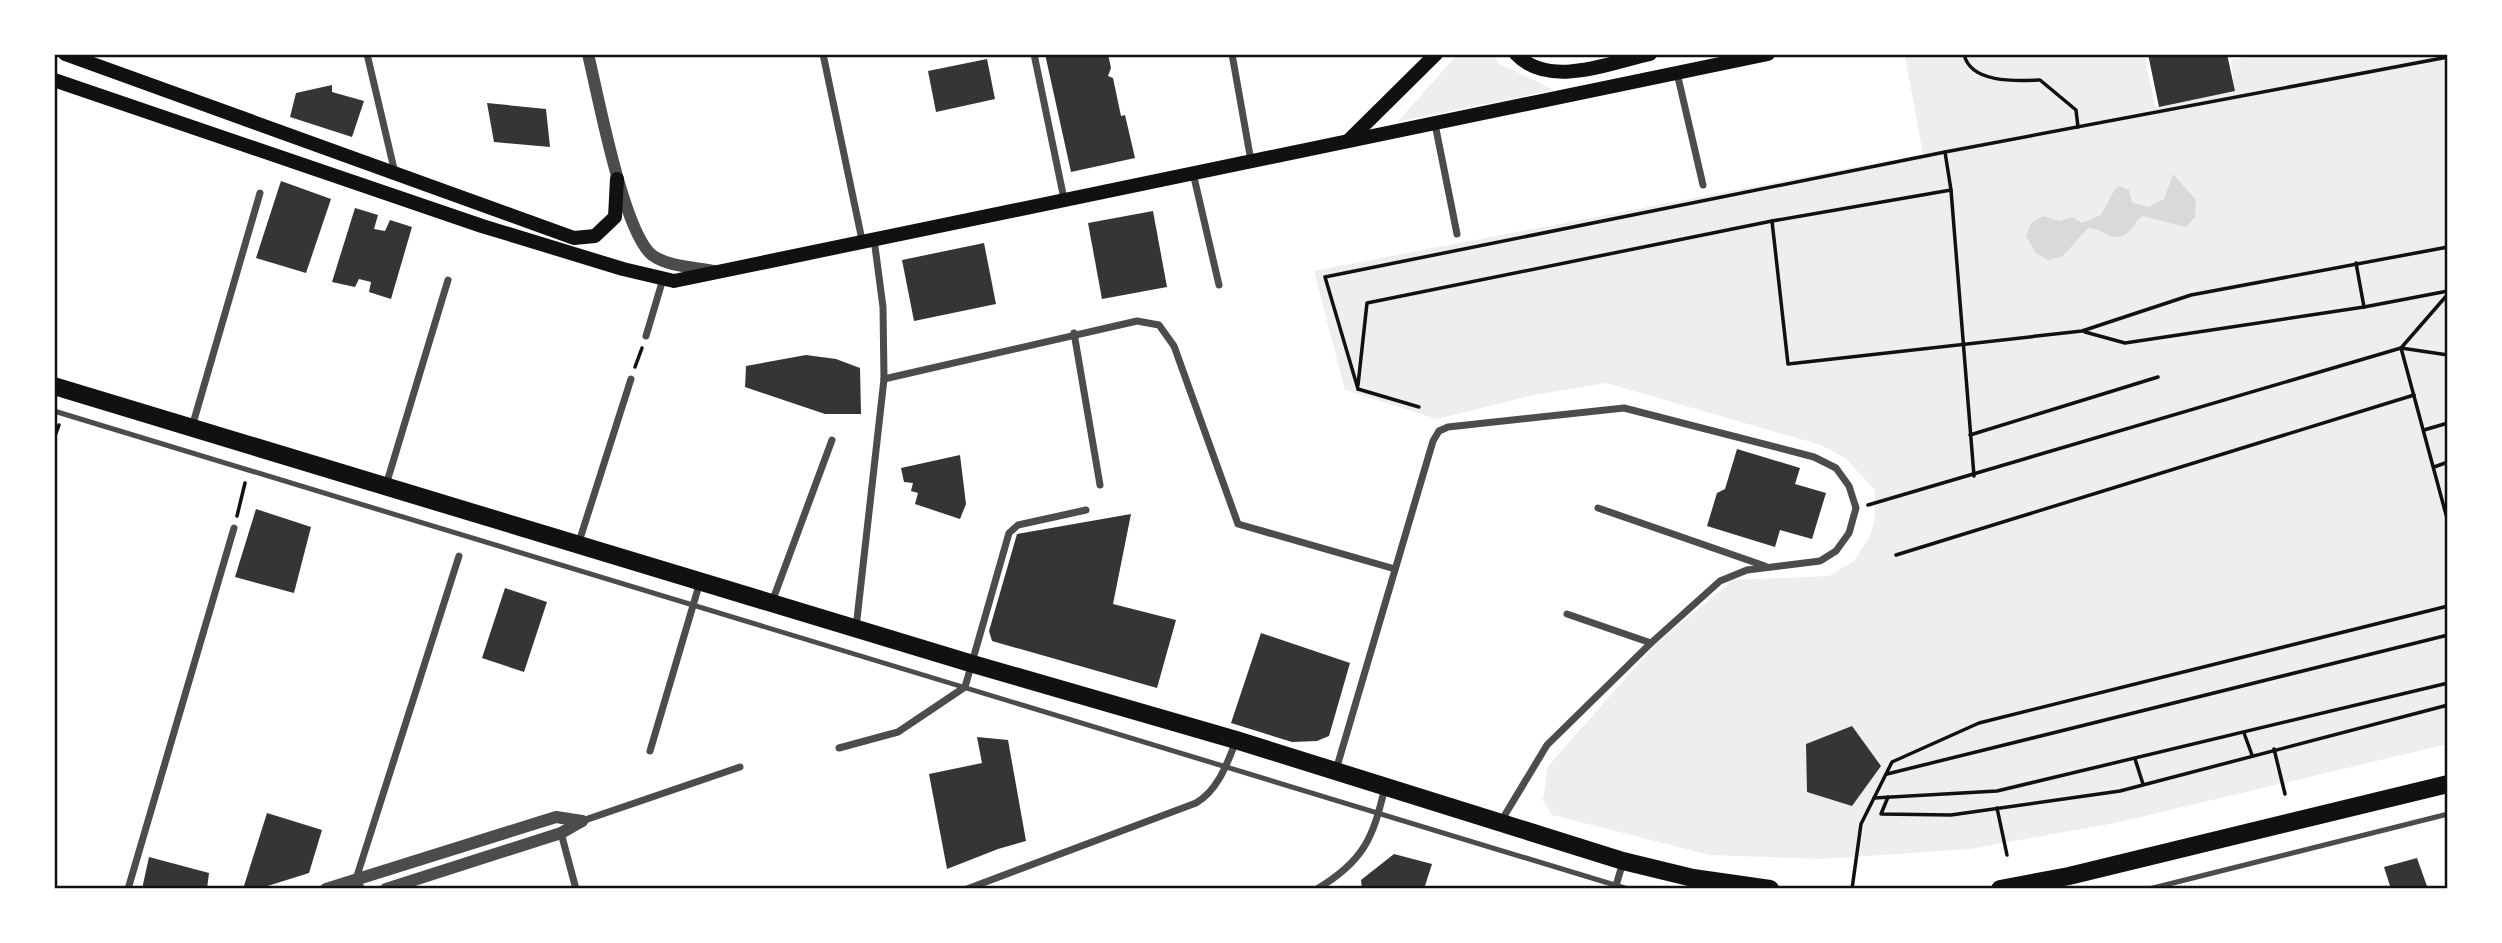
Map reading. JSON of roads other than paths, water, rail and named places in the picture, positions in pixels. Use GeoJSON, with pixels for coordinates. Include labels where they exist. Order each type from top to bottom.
{"type":"FeatureCollection","features":[{"type":"Feature","properties":{"kind":"main road"},"geometry":{"type":"LineString","coordinates":[[65,54],[575,238],[594,236],[615,217],[617,179]]}},
{"type":"Feature","properties":{"kind":"main road"},"geometry":{"type":"LineString","coordinates":[[1348,141],[1436,54]]}},
{"type":"Feature","properties":{"kind":"main road"},"geometry":{"type":"LineString","coordinates":[[1516,54],[1534,67],[1563,72],[1650,54]]}},
{"type":"Feature","properties":{"kind":"main road"},"geometry":{"type":"LineString","coordinates":[[54,80],[482,226],[663,279],[683,281],[868,239],[1759,55]]}},
{"type":"Feature","properties":{"kind":"main road"},"geometry":{"type":"LineString","coordinates":[[54,386],[973,664],[1236,740],[1623,862],[1693,878],[1770,889]]}},
{"type":"Feature","properties":{"kind":"main road"},"geometry":{"type":"LineString","coordinates":[[2000,889],[2082,873],[2448,784]]}},
{"type":"Feature","properties":{"kind":"street"},"geometry":{"type":"LineString","coordinates":[[367,54],[395,174]]}},
{"type":"Feature","properties":{"kind":"street"},"geometry":{"type":"LineString","coordinates":[[588,54],[617,179],[640,239],[653,256],[662,261],[718,272]]}},
{"type":"Feature","properties":{"kind":"street"},"geometry":{"type":"LineString","coordinates":[[823,54],[883,307],[884,379],[856,628]]}},
{"type":"Feature","properties":{"kind":"street"},"geometry":{"type":"LineString","coordinates":[[1034,54],[1064,199]]}},
{"type":"Feature","properties":{"kind":"street"},"geometry":{"type":"LineString","coordinates":[[1232,54],[1251,160]]}},
{"type":"Feature","properties":{"kind":"street"},"geometry":{"type":"LineString","coordinates":[[1676,73],[1703,185]]}},
{"type":"Feature","properties":{"kind":"street"},"geometry":{"type":"LineString","coordinates":[[1435,123],[1457,234]]}},
{"type":"Feature","properties":{"kind":"street"},"geometry":{"type":"LineString","coordinates":[[1192,172],[1219,285]]}},
{"type":"Feature","properties":{"kind":"street"},"geometry":{"type":"LineString","coordinates":[[192,428],[260,193]]}},
{"type":"Feature","properties":{"kind":"street"},"geometry":{"type":"LineString","coordinates":[[646,336],[663,279]]}},
{"type":"Feature","properties":{"kind":"street"},"geometry":{"type":"LineString","coordinates":[[386,486],[449,280]]}},
{"type":"Feature","properties":{"kind":"street"},"geometry":{"type":"LineString","coordinates":[[884,379],[1074,333],[1145,320],[1164,330],[1174,346],[1238,524],[1249,530],[1395,569]]}},
{"type":"Feature","properties":{"kind":"street"},"geometry":{"type":"LineString","coordinates":[[1074,333],[1100,485]]}},
{"type":"Feature","properties":{"kind":"street"},"geometry":{"type":"LineString","coordinates":[[578,545],[631,379]]}},
{"type":"Feature","properties":{"kind":"street"},"geometry":{"type":"LineString","coordinates":[[1335,772],[1433,441],[1439,431],[1448,427],[1624,408],[1814,457],[1836,468],[1849,486],[1856,508],[1849,533],[1836,551],[1820,561],[1747,570],[1720,581],[1651,643],[1547,745],[1500,823]]}},
{"type":"Feature","properties":{"kind":"street"},"geometry":{"type":"LineString","coordinates":[[772,603],[832,440]]}},
{"type":"Feature","properties":{"kind":"street"},"geometry":{"type":"LineString","coordinates":[[1598,508],[1769,567]]}},
{"type":"Feature","properties":{"kind":"street"},"geometry":{"type":"LineString","coordinates":[[839,748],[898,732],[965,687],[1009,533],[1018,525],[1086,510]]}},
{"type":"Feature","properties":{"kind":"street"},"geometry":{"type":"LineString","coordinates":[[128,889],[234,528]]}},
{"type":"Feature","properties":{"kind":"street"},"geometry":{"type":"LineString","coordinates":[[359,884],[459,556]]}},
{"type":"Feature","properties":{"kind":"street"},"geometry":{"type":"LineString","coordinates":[[650,751],[700,582]]}},
{"type":"Feature","properties":{"kind":"street"},"geometry":{"type":"LineString","coordinates":[[1567,614],[1651,643]]}},
{"type":"Feature","properties":{"kind":"street"},"geometry":{"type":"LineString","coordinates":[[967,889],[1207,797],[1226,767],[1236,740]]}},
{"type":"Feature","properties":{"kind":"street"},"geometry":{"type":"LineString","coordinates":[[386,889],[561,833],[582,821],[740,767]]}},
{"type":"Feature","properties":{"kind":"street"},"geometry":{"type":"LineString","coordinates":[[1317,889],[1357,859],[1367,845],[1385,787]]}},
{"type":"Feature","properties":{"kind":"street"},"geometry":{"type":"LineString","coordinates":[[326,889],[359,884],[556,817],[582,821]]}},
{"type":"Feature","properties":{"kind":"street"},"geometry":{"type":"LineString","coordinates":[[561,833],[576,889]]}},
{"type":"Feature","properties":{"kind":"street"},"geometry":{"type":"LineString","coordinates":[[1616,887],[1623,862]]}},
{"type":"Feature","properties":{"kind":"lane"},"geometry":{"type":"LineString","coordinates":[[54,411],[1628,889]]}},
{"type":"Feature","properties":{"kind":"lane"},"geometry":{"type":"LineString","coordinates":[[2149,889],[2448,814]]}}]}
